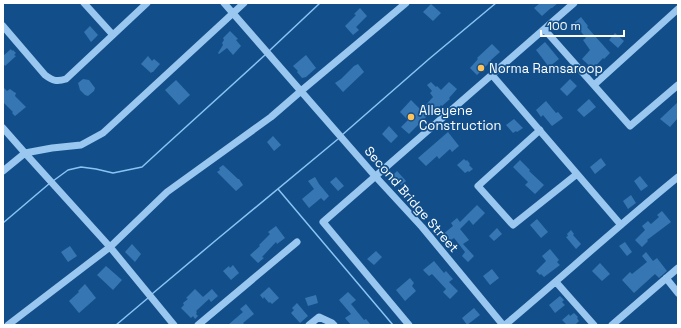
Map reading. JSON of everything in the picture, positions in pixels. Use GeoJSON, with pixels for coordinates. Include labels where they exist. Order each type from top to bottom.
{"type":"FeatureCollection","features":[{"type":"Feature","properties":{"kind":"street"},"geometry":{"type":"LineString","coordinates":[[84,3],[113,35]]}},
{"type":"Feature","properties":{"kind":"street"},"geometry":{"type":"LineString","coordinates":[[3,26],[45,75],[52,80],[60,81],[66,79],[147,3]]}},
{"type":"Feature","properties":{"kind":"street","name":"Second Bridge Street"},"geometry":{"type":"LineString","coordinates":[[224,3],[375,176],[422,227],[504,325]]}},
{"type":"Feature","properties":{"kind":"street"},"geometry":{"type":"LineString","coordinates":[[3,171],[25,153],[81,145],[103,133],[244,3]]}},
{"type":"Feature","properties":{"kind":"street"},"geometry":{"type":"LineString","coordinates":[[8,325],[110,247],[167,192],[271,118],[406,3]]}},
{"type":"Feature","properties":{"kind":"street"},"geometry":{"type":"LineString","coordinates":[[409,325],[323,222],[574,3]]}},
{"type":"Feature","properties":{"kind":"street"},"geometry":{"type":"LineString","coordinates":[[594,84],[678,9]]}},
{"type":"Feature","properties":{"kind":"street"},"geometry":{"type":"LineString","coordinates":[[544,29],[630,126],[678,85]]}},
{"type":"Feature","properties":{"kind":"street"},"geometry":{"type":"LineString","coordinates":[[492,75],[621,225]]}},
{"type":"Feature","properties":{"kind":"street"},"geometry":{"type":"LineString","coordinates":[[3,128],[110,247],[174,325]]}},
{"type":"Feature","properties":{"kind":"street"},"geometry":{"type":"LineString","coordinates":[[540,130],[478,186],[513,225],[577,174]]}},
{"type":"Feature","properties":{"kind":"street"},"geometry":{"type":"LineString","coordinates":[[504,325],[621,225],[677,180]]}},
{"type":"Feature","properties":{"kind":"street"},"geometry":{"type":"LineString","coordinates":[[198,325],[297,242]]}},
{"type":"Feature","properties":{"kind":"street"},"geometry":{"type":"LineString","coordinates":[[612,325],[678,268]]}},
{"type":"Feature","properties":{"kind":"street"},"geometry":{"type":"LineString","coordinates":[[666,278],[678,293]]}},
{"type":"Feature","properties":{"kind":"street"},"geometry":{"type":"LineString","coordinates":[[556,282],[594,325]]}},
{"type":"Feature","properties":{"kind":"street"},"geometry":{"type":"LineString","coordinates":[[310,325],[319,317],[334,325]]}},
{"type":"Feature","properties":{"kind":"building"},"geometry":{"type":"Polygon","coordinates":[[[540,3],[558,3],[542,16],[534,8],[540,3]]]}},
{"type":"Feature","properties":{"kind":"building"},"geometry":{"type":"Polygon","coordinates":[[[431,4],[441,13],[433,21],[423,12],[431,4]]]}},
{"type":"Feature","properties":{"kind":"building"},"geometry":{"type":"Polygon","coordinates":[[[360,8],[367,16],[356,27],[359,30],[353,35],[345,26],[356,15],[354,14],[360,8]]]}},
{"type":"Feature","properties":{"kind":"building"},"geometry":{"type":"Polygon","coordinates":[[[581,17],[588,26],[587,27],[610,53],[593,69],[582,59],[590,50],[583,40],[586,38],[574,23],[581,17]]]}},
{"type":"Feature","properties":{"kind":"building"},"geometry":{"type":"Polygon","coordinates":[[[90,26],[98,35],[91,42],[84,32],[90,26]]]}},
{"type":"Feature","properties":{"kind":"building"},"geometry":{"type":"Polygon","coordinates":[[[230,31],[238,39],[236,40],[241,46],[233,55],[227,48],[219,54],[218,53],[223,45],[223,38],[230,31]]]}},
{"type":"Feature","properties":{"kind":"building"},"geometry":{"type":"Polygon","coordinates":[[[615,33],[624,41],[618,48],[609,40],[615,33]]]}},
{"type":"Feature","properties":{"kind":"building"},"geometry":{"type":"Polygon","coordinates":[[[545,42],[559,59],[549,67],[536,50],[545,42]]]}},
{"type":"Feature","properties":{"kind":"building"},"geometry":{"type":"Polygon","coordinates":[[[492,44],[500,52],[477,75],[470,68],[478,59],[477,58],[492,44]]]}},
{"type":"Feature","properties":{"kind":"building"},"geometry":{"type":"Polygon","coordinates":[[[11,49],[16,53],[14,55],[16,56],[5,66],[3,63],[3,56],[11,49]]]}},
{"type":"Feature","properties":{"kind":"building"},"geometry":{"type":"Polygon","coordinates":[[[306,55],[316,68],[306,77],[302,78],[293,66],[306,55]]]}},
{"type":"Feature","properties":{"kind":"building"},"geometry":{"type":"Polygon","coordinates":[[[148,56],[152,61],[154,59],[160,64],[151,73],[141,64],[148,56]]]}},
{"type":"Feature","properties":{"kind":"building"},"geometry":{"type":"Polygon","coordinates":[[[358,64],[364,72],[343,92],[335,83],[358,64]]]}},
{"type":"Feature","properties":{"kind":"building"},"geometry":{"type":"Polygon","coordinates":[[[83,79],[89,80],[95,88],[94,91],[88,96],[80,90],[78,83],[83,79]]]}},
{"type":"Feature","properties":{"kind":"building"},"geometry":{"type":"Polygon","coordinates":[[[570,79],[577,86],[567,96],[560,89],[570,79]]]}},
{"type":"Feature","properties":{"kind":"building"},"geometry":{"type":"Polygon","coordinates":[[[176,80],[190,95],[179,105],[165,90],[176,80]]]}},
{"type":"Feature","properties":{"kind":"building"},"geometry":{"type":"Polygon","coordinates":[[[431,82],[441,90],[449,82],[457,89],[449,98],[450,99],[442,106],[441,105],[431,116],[429,114],[409,134],[401,127],[408,120],[400,112],[411,100],[421,110],[433,97],[430,93],[432,91],[427,85],[431,82]]]}},
{"type":"Feature","properties":{"kind":"building"},"geometry":{"type":"Polygon","coordinates":[[[3,87],[7,91],[10,89],[16,93],[15,96],[26,107],[15,116],[3,102],[3,87]]]}},
{"type":"Feature","properties":{"kind":"building"},"geometry":{"type":"Polygon","coordinates":[[[589,99],[596,107],[584,117],[577,110],[589,99]]]}},
{"type":"Feature","properties":{"kind":"building"},"geometry":{"type":"Polygon","coordinates":[[[546,101],[556,113],[558,112],[563,118],[552,126],[543,115],[541,117],[536,110],[546,101]]]}},
{"type":"Feature","properties":{"kind":"building"},"geometry":{"type":"Polygon","coordinates":[[[678,102],[678,118],[670,127],[660,119],[678,102]]]}},
{"type":"Feature","properties":{"kind":"building"},"geometry":{"type":"Polygon","coordinates":[[[514,119],[523,128],[513,133],[506,125],[514,119]]]}},
{"type":"Feature","properties":{"kind":"building"},"geometry":{"type":"Polygon","coordinates":[[[389,126],[398,136],[391,143],[382,134],[389,126]]]}},
{"type":"Feature","properties":{"kind":"building"},"geometry":{"type":"Polygon","coordinates":[[[448,132],[459,146],[452,152],[450,149],[439,159],[437,156],[426,166],[418,158],[448,132]]]}},
{"type":"Feature","properties":{"kind":"building"},"geometry":{"type":"Polygon","coordinates":[[[273,136],[281,145],[274,151],[267,142],[273,136]]]}},
{"type":"Feature","properties":{"kind":"building"},"geometry":{"type":"Polygon","coordinates":[[[601,158],[606,165],[595,174],[590,167],[601,158]]]}},
{"type":"Feature","properties":{"kind":"building"},"geometry":{"type":"Polygon","coordinates":[[[464,159],[466,161],[467,160],[473,169],[465,173],[457,165],[464,159]]]}},
{"type":"Feature","properties":{"kind":"building"},"geometry":{"type":"Polygon","coordinates":[[[520,160],[544,185],[535,194],[525,185],[528,182],[513,167],[520,160]]]}},
{"type":"Feature","properties":{"kind":"building"},"geometry":{"type":"Polygon","coordinates":[[[223,165],[239,179],[243,185],[236,191],[217,172],[223,165]]]}},
{"type":"Feature","properties":{"kind":"building"},"geometry":{"type":"Polygon","coordinates":[[[397,171],[406,181],[401,185],[392,176],[397,171]]]}},
{"type":"Feature","properties":{"kind":"building"},"geometry":{"type":"Polygon","coordinates":[[[640,176],[648,186],[641,191],[634,181],[640,176]]]}},
{"type":"Feature","properties":{"kind":"building"},"geometry":{"type":"Polygon","coordinates":[[[315,177],[329,196],[324,201],[321,198],[309,208],[302,199],[314,189],[308,181],[315,177]]]}},
{"type":"Feature","properties":{"kind":"building"},"geometry":{"type":"Polygon","coordinates":[[[336,177],[344,186],[338,191],[330,182],[336,177]]]}},
{"type":"Feature","properties":{"kind":"building"},"geometry":{"type":"Polygon","coordinates":[[[631,195],[636,203],[628,209],[623,201],[631,195]]]}},
{"type":"Feature","properties":{"kind":"building"},"geometry":{"type":"Polygon","coordinates":[[[477,205],[485,213],[473,225],[469,220],[460,229],[469,240],[463,244],[474,256],[468,262],[462,256],[465,252],[454,238],[448,242],[442,235],[453,226],[451,223],[457,218],[460,222],[477,205]]]}},
{"type":"Feature","properties":{"kind":"building"},"geometry":{"type":"Polygon","coordinates":[[[662,211],[671,222],[647,240],[648,241],[642,247],[635,240],[645,230],[642,226],[648,221],[651,224],[659,217],[657,215],[662,211]]]}},
{"type":"Feature","properties":{"kind":"building"},"geometry":{"type":"Polygon","coordinates":[[[537,219],[548,232],[541,238],[530,225],[537,219]]]}},
{"type":"Feature","properties":{"kind":"building"},"geometry":{"type":"Polygon","coordinates":[[[276,226],[285,238],[277,244],[276,242],[262,257],[264,258],[258,263],[250,255],[270,234],[268,232],[276,226]]]}},
{"type":"Feature","properties":{"kind":"building"},"geometry":{"type":"Polygon","coordinates":[[[497,228],[502,234],[494,241],[489,236],[497,228]]]}},
{"type":"Feature","properties":{"kind":"building"},"geometry":{"type":"Polygon","coordinates":[[[571,230],[574,234],[573,235],[581,244],[576,249],[566,237],[571,230]]]}},
{"type":"Feature","properties":{"kind":"building"},"geometry":{"type":"Polygon","coordinates":[[[625,242],[632,252],[627,256],[619,246],[625,242]]]}},
{"type":"Feature","properties":{"kind":"building"},"geometry":{"type":"Polygon","coordinates":[[[132,244],[141,254],[135,262],[125,252],[132,244]]]}},
{"type":"Feature","properties":{"kind":"building"},"geometry":{"type":"Polygon","coordinates":[[[70,246],[77,256],[68,262],[61,252],[70,246]]]}},
{"type":"Feature","properties":{"kind":"building"},"geometry":{"type":"Polygon","coordinates":[[[550,249],[559,260],[557,262],[560,265],[544,277],[536,271],[546,261],[542,256],[550,249]]]}},
{"type":"Feature","properties":{"kind":"building"},"geometry":{"type":"Polygon","coordinates":[[[376,251],[382,257],[374,265],[367,259],[376,251]]]}},
{"type":"Feature","properties":{"kind":"building"},"geometry":{"type":"Polygon","coordinates":[[[646,252],[653,261],[657,258],[667,271],[659,278],[655,274],[634,293],[622,280],[630,272],[632,274],[647,262],[642,256],[646,252]]]}},
{"type":"Feature","properties":{"kind":"building"},"geometry":{"type":"Polygon","coordinates":[[[434,261],[444,273],[446,271],[453,279],[449,282],[458,291],[450,299],[443,292],[446,289],[432,274],[429,276],[423,270],[434,261]]]}},
{"type":"Feature","properties":{"kind":"building"},"geometry":{"type":"Polygon","coordinates":[[[600,263],[610,274],[602,281],[592,271],[600,263]]]}},
{"type":"Feature","properties":{"kind":"building"},"geometry":{"type":"Polygon","coordinates":[[[233,265],[239,273],[231,280],[223,271],[229,266],[230,268],[233,265]]]}},
{"type":"Feature","properties":{"kind":"building"},"geometry":{"type":"Polygon","coordinates":[[[106,266],[122,280],[113,290],[97,275],[106,266]]]}},
{"type":"Feature","properties":{"kind":"building"},"geometry":{"type":"Polygon","coordinates":[[[492,269],[499,278],[490,285],[483,276],[492,269]]]}},
{"type":"Feature","properties":{"kind":"building"},"geometry":{"type":"Polygon","coordinates":[[[410,278],[414,283],[412,286],[416,291],[405,301],[396,290],[410,278]]]}},
{"type":"Feature","properties":{"kind":"building"},"geometry":{"type":"Polygon","coordinates":[[[85,284],[96,298],[79,313],[69,301],[85,284]]]}},
{"type":"Feature","properties":{"kind":"building"},"geometry":{"type":"Polygon","coordinates":[[[269,287],[279,298],[272,304],[270,302],[269,303],[264,297],[263,299],[260,295],[269,287]]]}},
{"type":"Feature","properties":{"kind":"building"},"geometry":{"type":"Polygon","coordinates":[[[195,289],[203,297],[212,289],[218,296],[211,302],[209,299],[196,311],[198,316],[195,319],[193,316],[191,318],[181,308],[184,305],[183,303],[188,299],[186,298],[195,289]]]}},
{"type":"Feature","properties":{"kind":"building"},"geometry":{"type":"Polygon","coordinates":[[[348,292],[356,300],[351,304],[364,320],[366,319],[371,325],[351,325],[345,318],[351,314],[339,300],[348,292]]]}},
{"type":"Feature","properties":{"kind":"building"},"geometry":{"type":"Polygon","coordinates":[[[316,295],[318,303],[308,306],[305,298],[316,295]]]}},
{"type":"Feature","properties":{"kind":"building"},"geometry":{"type":"Polygon","coordinates":[[[560,296],[564,300],[562,302],[565,305],[555,313],[549,305],[560,296]]]}},
{"type":"Feature","properties":{"kind":"building"},"geometry":{"type":"Polygon","coordinates":[[[297,303],[308,316],[300,323],[291,313],[294,310],[292,308],[297,303]]]}},
{"type":"Feature","properties":{"kind":"building"},"geometry":{"type":"Polygon","coordinates":[[[246,304],[254,314],[243,323],[245,325],[228,325],[243,312],[240,309],[246,304]]]}},
{"type":"Feature","properties":{"kind":"building"},"geometry":{"type":"Polygon","coordinates":[[[474,308],[480,315],[467,325],[462,318],[474,308]]]}},
{"type":"Feature","properties":{"kind":"building"},"geometry":{"type":"Polygon","coordinates":[[[574,313],[578,317],[577,318],[579,321],[575,325],[567,325],[562,320],[569,314],[570,316],[574,313]]]}},
{"type":"Feature","properties":{"kind":"waterway"},"geometry":{"type":"LineString","coordinates":[[269,51],[320,3]]}},
{"type":"Feature","properties":{"kind":"waterway"},"geometry":{"type":"LineString","coordinates":[[342,135],[496,3]]}},
{"type":"Feature","properties":{"kind":"waterway"},"geometry":{"type":"LineString","coordinates":[[53,181],[68,170],[81,167],[113,173],[142,167],[265,55]]}},
{"type":"Feature","properties":{"kind":"waterway"},"geometry":{"type":"LineString","coordinates":[[152,294],[338,139]]}},
{"type":"Feature","properties":{"kind":"waterway"},"geometry":{"type":"LineString","coordinates":[[3,223],[50,183]]}},
{"type":"Feature","properties":{"kind":"waterway"},"geometry":{"type":"LineString","coordinates":[[278,189],[393,325]]}},
{"type":"Feature","properties":{"kind":"waterway"},"geometry":{"type":"LineString","coordinates":[[116,325],[148,298]]}},
{"type":"Feature","properties":{"kind":"place","name":"Norma Ramsaroop"},"geometry":{"type":"Point","coordinates":[481,68]}},
{"type":"Feature","properties":{"kind":"place","name":"Alleyene Construction"},"geometry":{"type":"Point","coordinates":[411,117]}}]}
